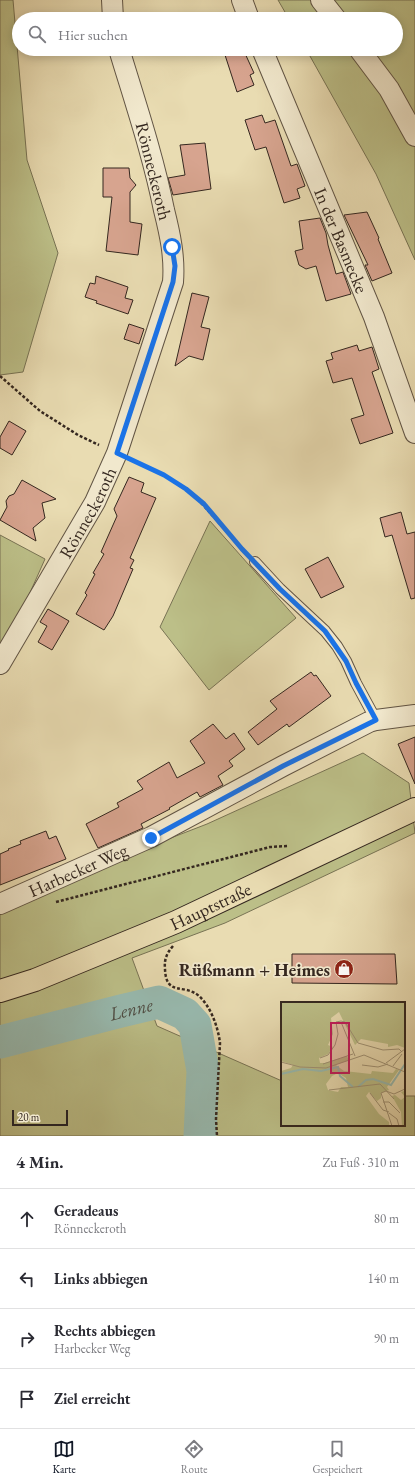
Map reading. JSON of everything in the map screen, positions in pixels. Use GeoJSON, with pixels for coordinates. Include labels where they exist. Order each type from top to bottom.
{"type":"FeatureCollection","features":[{"type":"Feature","properties":{"kind":"main road","name":"Hauptstraße"},"geometry":{"type":"LineString","coordinates":[[0,991],[35,980],[176,922],[415,809]]}},
{"type":"Feature","properties":{"kind":"street"},"geometry":{"type":"LineString","coordinates":[[112,0],[113,12]]}},
{"type":"Feature","properties":{"kind":"street"},"geometry":{"type":"LineString","coordinates":[[242,0],[246,12]]}},
{"type":"Feature","properties":{"kind":"street"},"geometry":{"type":"LineString","coordinates":[[321,0],[330,12]]}},
{"type":"Feature","properties":{"kind":"street","name":"Rönneckeroth"},"geometry":{"type":"LineString","coordinates":[[0,664],[95,502],[117,453],[173,282],[175,266],[156,170],[121,56]]}},
{"type":"Feature","properties":{"kind":"street","name":"In der Basmecke"},"geometry":{"type":"LineString","coordinates":[[265,56],[374,317],[415,433]]}},
{"type":"Feature","properties":{"kind":"street"},"geometry":{"type":"LineString","coordinates":[[364,56],[389,89],[415,136]]}},
{"type":"Feature","properties":{"kind":"street","name":"Harbecker Weg"},"geometry":{"type":"LineString","coordinates":[[0,904],[151,838],[283,766],[376,720],[415,715]]}},
{"type":"Feature","properties":{"kind":"lane"},"geometry":{"type":"LineString","coordinates":[[255,562],[329,636],[346,661],[376,720]]}},
{"type":"Feature","properties":{"kind":"path"},"geometry":{"type":"LineString","coordinates":[[0,376],[40,411],[78,435],[164,475],[195,496],[255,562]]}},
{"type":"Feature","properties":{"kind":"path"},"geometry":{"type":"LineString","coordinates":[[55,902],[270,847]]}},
{"type":"Feature","properties":{"kind":"path"},"geometry":{"type":"LineString","coordinates":[[175,945],[167,954],[165,961],[166,981],[171,986],[199,996],[216,1024],[218,1033],[220,1043],[216,1119],[217,1136]]}},
{"type":"Feature","properties":{"kind":"green space"},"geometry":{"type":"Polygon","coordinates":[[[0,0],[13,0],[14,12],[12,12],[12,56],[18,56],[27,160],[58,253],[23,372],[0,375],[0,0]]]}},
{"type":"Feature","properties":{"kind":"green space"},"geometry":{"type":"Polygon","coordinates":[[[278,0],[415,0],[415,260],[376,174],[310,56],[403,56],[403,12],[285,12],[278,0]]]}},
{"type":"Feature","properties":{"kind":"green space"},"geometry":{"type":"Polygon","coordinates":[[[210,521],[296,618],[209,690],[160,627],[210,521]]]}},
{"type":"Feature","properties":{"kind":"green space"},"geometry":{"type":"Polygon","coordinates":[[[0,535],[45,559],[12,633],[0,651],[0,535]]]}},
{"type":"Feature","properties":{"kind":"green space"},"geometry":{"type":"Polygon","coordinates":[[[363,753],[409,783],[415,833],[225,923],[132,958],[157,1026],[281,1081],[281,1126],[405,1126],[405,1096],[415,1096],[415,1136],[0,1136],[0,904],[207,824],[363,753]]]}},
{"type":"Feature","properties":{"kind":"building"},"geometry":{"type":"Polygon","coordinates":[[[225,56],[246,56],[254,73],[250,75],[254,85],[237,92],[225,56]]]}},
{"type":"Feature","properties":{"kind":"building"},"geometry":{"type":"Polygon","coordinates":[[[262,115],[265,123],[275,120],[291,166],[297,164],[305,186],[297,189],[300,198],[284,203],[266,147],[255,150],[245,120],[262,115]]]}},
{"type":"Feature","properties":{"kind":"building"},"geometry":{"type":"Polygon","coordinates":[[[205,143],[211,189],[173,195],[168,178],[185,175],[180,145],[205,143]]]}},
{"type":"Feature","properties":{"kind":"building"},"geometry":{"type":"Polygon","coordinates":[[[103,168],[129,168],[130,178],[136,185],[130,192],[130,222],[142,224],[138,255],[106,251],[112,197],[103,197],[103,168]]]}},
{"type":"Feature","properties":{"kind":"building"},"geometry":{"type":"Polygon","coordinates":[[[367,212],[379,238],[378,239],[392,273],[372,281],[365,265],[368,265],[344,215],[367,212]]]}},
{"type":"Feature","properties":{"kind":"building"},"geometry":{"type":"Polygon","coordinates":[[[320,218],[326,233],[336,274],[343,272],[351,294],[326,301],[316,266],[306,269],[299,265],[295,251],[303,249],[299,221],[320,218]]]}},
{"type":"Feature","properties":{"kind":"building"},"geometry":{"type":"Polygon","coordinates":[[[96,276],[128,287],[125,298],[133,300],[128,314],[96,303],[97,301],[85,297],[90,283],[95,284],[96,276]]]}},
{"type":"Feature","properties":{"kind":"building"},"geometry":{"type":"Polygon","coordinates":[[[192,293],[209,297],[201,327],[210,329],[203,360],[189,356],[175,366],[192,293]]]}},
{"type":"Feature","properties":{"kind":"building"},"geometry":{"type":"Polygon","coordinates":[[[129,324],[144,329],[139,344],[124,339],[129,324]]]}},
{"type":"Feature","properties":{"kind":"building"},"geometry":{"type":"Polygon","coordinates":[[[357,345],[359,351],[372,347],[379,369],[372,372],[393,433],[360,444],[351,419],[364,415],[352,378],[333,383],[326,361],[333,359],[331,353],[357,345]]]}},
{"type":"Feature","properties":{"kind":"building"},"geometry":{"type":"Polygon","coordinates":[[[9,421],[26,431],[12,455],[0,448],[0,437],[9,421]]]}},
{"type":"Feature","properties":{"kind":"building"},"geometry":{"type":"Polygon","coordinates":[[[129,477],[144,483],[141,492],[156,498],[130,558],[134,560],[130,568],[133,569],[113,616],[104,630],[76,614],[87,595],[85,593],[95,574],[93,573],[104,554],[101,552],[117,516],[114,509],[129,477]]]}},
{"type":"Feature","properties":{"kind":"building"},"geometry":{"type":"Polygon","coordinates":[[[22,480],[56,499],[42,503],[45,518],[33,528],[36,541],[0,520],[7,507],[6,501],[9,496],[14,494],[22,480]]]}},
{"type":"Feature","properties":{"kind":"building"},"geometry":{"type":"Polygon","coordinates":[[[401,512],[407,534],[415,532],[415,598],[411,599],[392,535],[385,537],[380,518],[401,512]]]}},
{"type":"Feature","properties":{"kind":"building"},"geometry":{"type":"Polygon","coordinates":[[[328,557],[344,587],[321,598],[305,569],[328,557]]]}},
{"type":"Feature","properties":{"kind":"building"},"geometry":{"type":"Polygon","coordinates":[[[48,609],[69,621],[52,650],[38,642],[47,626],[40,622],[48,609]]]}},
{"type":"Feature","properties":{"kind":"building"},"geometry":{"type":"Polygon","coordinates":[[[311,672],[314,676],[316,675],[331,696],[289,727],[287,724],[258,745],[248,732],[277,709],[270,701],[311,672]]]}},
{"type":"Feature","properties":{"kind":"building"},"geometry":{"type":"Polygon","coordinates":[[[213,724],[226,739],[234,733],[245,749],[229,761],[233,766],[218,776],[223,785],[200,797],[197,792],[169,808],[170,809],[141,824],[143,828],[98,848],[86,824],[119,807],[117,803],[143,789],[137,781],[169,762],[177,778],[205,763],[190,741],[213,724]]]}},
{"type":"Feature","properties":{"kind":"building"},"geometry":{"type":"Polygon","coordinates":[[[415,737],[415,784],[398,744],[415,737]]]}},
{"type":"Feature","properties":{"kind":"building"},"geometry":{"type":"Polygon","coordinates":[[[46,831],[49,839],[56,836],[66,859],[0,885],[0,854],[21,844],[20,841],[46,831]]]}},
{"type":"Feature","properties":{"kind":"building","name":"Rüßmann + Heimes"},"geometry":{"type":"Polygon","coordinates":[[[292,954],[395,954],[397,984],[292,983],[292,954]]]}},
{"type":"Feature","properties":{"kind":"waterway","name":"Lenne"},"geometry":{"type":"LineString","coordinates":[[0,1042],[159,1002],[185,1014],[195,1025],[203,1071],[200,1136]]}},
{"type":"Feature","properties":{"kind":"place","name":"Rüßmann + Heimes"},"geometry":{"type":"Point","coordinates":[344,969]}},
{"type":"Feature","properties":{"kind":"route"},"geometry":{"type":"LineString","coordinates":[[151,838],[283,766],[376,720],[337,646],[325,631],[280,589],[242,549],[204,504],[186,489],[164,475],[117,453],[173,282],[175,266],[172,247]]}}]}
